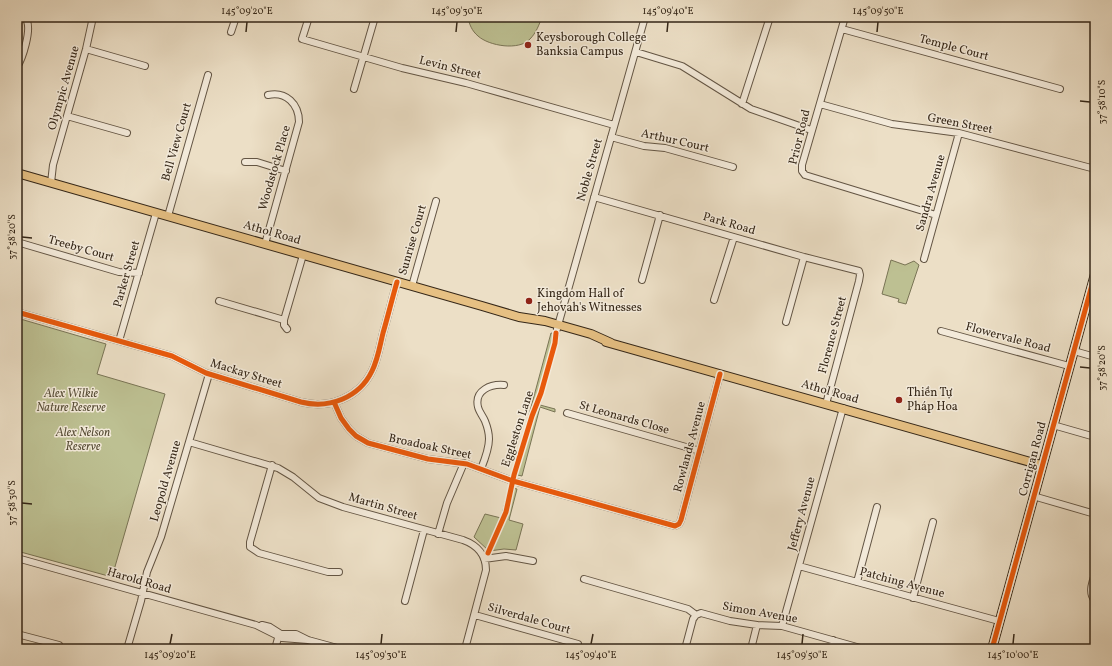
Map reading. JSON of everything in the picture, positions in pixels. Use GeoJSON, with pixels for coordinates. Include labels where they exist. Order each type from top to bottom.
{"type":"FeatureCollection","features":[{"type":"Feature","properties":{"kind":"main road","name":"Athol Road"},"geometry":{"type":"LineString","coordinates":[[17,173],[520,317],[536,324],[557,327],[590,339],[611,343],[1041,465]]}},
{"type":"Feature","properties":{"kind":"main road","name":"Corrigan Road"},"geometry":{"type":"LineString","coordinates":[[992,649],[1041,465],[1095,274]]}},
{"type":"Feature","properties":{"kind":"street","name":"Olympic Avenue"},"geometry":{"type":"LineString","coordinates":[[48,182],[86,49],[93,17]]}},
{"type":"Feature","properties":{"kind":"street"},"geometry":{"type":"LineString","coordinates":[[231,32],[236,17]]}},
{"type":"Feature","properties":{"kind":"street","name":"Levin Street"},"geometry":{"type":"LineString","coordinates":[[309,17],[302,39],[402,68],[466,82],[614,125]]}},
{"type":"Feature","properties":{"kind":"street"},"geometry":{"type":"LineString","coordinates":[[354,89],[374,17]]}},
{"type":"Feature","properties":{"kind":"street","name":"Noble Street"},"geometry":{"type":"LineString","coordinates":[[557,327],[645,17]]}},
{"type":"Feature","properties":{"kind":"street"},"geometry":{"type":"LineString","coordinates":[[742,104],[770,17]]}},
{"type":"Feature","properties":{"kind":"street","name":"Prior Road"},"geometry":{"type":"LineString","coordinates":[[845,17],[811,130],[802,165],[802,171],[805,175],[936,215]]}},
{"type":"Feature","properties":{"kind":"street"},"geometry":{"type":"LineString","coordinates":[[17,67],[28,32],[29,26],[27,21]]}},
{"type":"Feature","properties":{"kind":"street","name":"Temple Court"},"geometry":{"type":"LineString","coordinates":[[842,29],[1060,89]]}},
{"type":"Feature","properties":{"kind":"street"},"geometry":{"type":"LineString","coordinates":[[86,49],[146,66]]}},
{"type":"Feature","properties":{"kind":"street"},"geometry":{"type":"LineString","coordinates":[[636,52],[682,66],[742,104],[762,114],[811,130]]}},
{"type":"Feature","properties":{"kind":"street","name":"Bell View Court"},"geometry":{"type":"LineString","coordinates":[[168,216],[208,75]]}},
{"type":"Feature","properties":{"kind":"street","name":"Woodstock Place"},"geometry":{"type":"LineString","coordinates":[[266,244],[299,126],[299,114],[296,106],[287,98],[278,95],[268,95]]}},
{"type":"Feature","properties":{"kind":"street","name":"Green Street"},"geometry":{"type":"LineString","coordinates":[[820,104],[892,124],[959,133],[1095,169]]}},
{"type":"Feature","properties":{"kind":"street"},"geometry":{"type":"LineString","coordinates":[[67,116],[126,133]]}},
{"type":"Feature","properties":{"kind":"street","name":"Sandra Avenue"},"geometry":{"type":"LineString","coordinates":[[924,259],[959,133]]}},
{"type":"Feature","properties":{"kind":"street","name":"Arthur Court"},"geometry":{"type":"LineString","coordinates":[[611,137],[644,146],[666,148],[733,167]]}},
{"type":"Feature","properties":{"kind":"street"},"geometry":{"type":"LineString","coordinates":[[245,162],[257,162],[286,171]]}},
{"type":"Feature","properties":{"kind":"street","name":"Park Road"},"geometry":{"type":"LineString","coordinates":[[594,197],[859,272]]}},
{"type":"Feature","properties":{"kind":"street","name":"Sunrise Court"},"geometry":{"type":"LineString","coordinates":[[412,286],[436,201]]}},
{"type":"Feature","properties":{"kind":"street","name":"Parker Street"},"geometry":{"type":"LineString","coordinates":[[119,341],[156,213]]}},
{"type":"Feature","properties":{"kind":"street"},"geometry":{"type":"LineString","coordinates":[[642,280],[660,215]]}},
{"type":"Feature","properties":{"kind":"street"},"geometry":{"type":"LineString","coordinates":[[714,300],[734,236]]}},
{"type":"Feature","properties":{"kind":"street","name":"Treeby Court"},"geometry":{"type":"LineString","coordinates":[[17,242],[119,272],[139,273]]}},
{"type":"Feature","properties":{"kind":"street"},"geometry":{"type":"LineString","coordinates":[[287,329],[284,325],[284,320],[303,255]]}},
{"type":"Feature","properties":{"kind":"street"},"geometry":{"type":"LineString","coordinates":[[786,322],[804,257]]}},
{"type":"Feature","properties":{"kind":"street","name":"Florence Street"},"geometry":{"type":"LineString","coordinates":[[826,404],[860,278],[859,272]]}},
{"type":"Feature","properties":{"kind":"street","name":"Mackay Street"},"geometry":{"type":"LineString","coordinates":[[17,312],[178,358],[209,374],[307,403],[318,404],[334,402],[347,397],[365,382],[372,371],[376,359],[397,282]]}},
{"type":"Feature","properties":{"kind":"street"},"geometry":{"type":"LineString","coordinates":[[219,301],[284,320]]}},
{"type":"Feature","properties":{"kind":"street","name":"Flowervale Road"},"geometry":{"type":"LineString","coordinates":[[941,331],[1069,366]]}},
{"type":"Feature","properties":{"kind":"street"},"geometry":{"type":"LineString","coordinates":[[1074,351],[1095,357]]}},
{"type":"Feature","properties":{"kind":"street","name":"Leopold Avenue"},"geometry":{"type":"LineString","coordinates":[[127,649],[147,572],[161,537],[209,374]]}},
{"type":"Feature","properties":{"kind":"street","name":"Rowlands Avenue"},"geometry":{"type":"LineString","coordinates":[[678,525],[681,520],[720,374]]}},
{"type":"Feature","properties":{"kind":"street"},"geometry":{"type":"LineString","coordinates":[[481,469],[488,449],[489,438],[485,420],[478,406],[478,399],[480,394],[486,388],[504,385]]}},
{"type":"Feature","properties":{"kind":"street","name":"Broadoak Street"},"geometry":{"type":"LineString","coordinates":[[334,402],[341,418],[349,429],[356,436],[368,442],[428,459],[464,463],[513,481],[672,526],[678,525]]}},
{"type":"Feature","properties":{"kind":"street","name":"Jeffery Avenue"},"geometry":{"type":"LineString","coordinates":[[782,626],[842,408]]}},
{"type":"Feature","properties":{"kind":"street","name":"St Leonards Close"},"geometry":{"type":"LineString","coordinates":[[566,413],[700,451]]}},
{"type":"Feature","properties":{"kind":"street"},"geometry":{"type":"LineString","coordinates":[[1053,425],[1095,437]]}},
{"type":"Feature","properties":{"kind":"street","name":"Martin Street"},"geometry":{"type":"LineString","coordinates":[[189,442],[272,465],[287,473],[313,495],[327,502],[470,543],[477,548],[484,559]]}},
{"type":"Feature","properties":{"kind":"street"},"geometry":{"type":"LineString","coordinates":[[438,534],[448,499],[464,463]]}},
{"type":"Feature","properties":{"kind":"street"},"geometry":{"type":"LineString","coordinates":[[272,465],[250,542],[250,547],[255,551],[266,555],[328,572],[339,572]]}},
{"type":"Feature","properties":{"kind":"street"},"geometry":{"type":"LineString","coordinates":[[1033,496],[1095,514]]}},
{"type":"Feature","properties":{"kind":"street"},"geometry":{"type":"LineString","coordinates":[[856,582],[877,507]]}},
{"type":"Feature","properties":{"kind":"street"},"geometry":{"type":"LineString","coordinates":[[914,598],[933,522]]}},
{"type":"Feature","properties":{"kind":"street"},"geometry":{"type":"LineString","coordinates":[[404,601],[424,530]]}},
{"type":"Feature","properties":{"kind":"street"},"geometry":{"type":"LineString","coordinates":[[465,649],[486,575],[484,559],[506,556],[533,561]]}},
{"type":"Feature","properties":{"kind":"street","name":"Harold Road"},"geometry":{"type":"LineString","coordinates":[[17,558],[256,625],[270,627],[281,636],[296,634],[308,640],[341,649]]}},
{"type":"Feature","properties":{"kind":"street","name":"Patching Avenue"},"geometry":{"type":"LineString","coordinates":[[799,566],[999,621]]}},
{"type":"Feature","properties":{"kind":"street"},"geometry":{"type":"LineString","coordinates":[[1095,574],[1091,597],[1095,601]]}},
{"type":"Feature","properties":{"kind":"street","name":"Simon Avenue"},"geometry":{"type":"LineString","coordinates":[[584,579],[688,609],[696,615],[701,613],[756,626],[782,626],[864,649]]}},
{"type":"Feature","properties":{"kind":"street","name":"Silverdale Court"},"geometry":{"type":"LineString","coordinates":[[475,615],[578,644]]}},
{"type":"Feature","properties":{"kind":"street"},"geometry":{"type":"LineString","coordinates":[[685,649],[693,619],[696,615]]}},
{"type":"Feature","properties":{"kind":"street"},"geometry":{"type":"LineString","coordinates":[[751,649],[756,626]]}},
{"type":"Feature","properties":{"kind":"street"},"geometry":{"type":"LineString","coordinates":[[17,634],[59,645]]}},
{"type":"Feature","properties":{"kind":"street"},"geometry":{"type":"LineString","coordinates":[[276,649],[281,636]]}},
{"type":"Feature","properties":{"kind":"street"},"geometry":{"type":"LineString","coordinates":[[279,649],[281,636]]}},
{"type":"Feature","properties":{"kind":"street"},"geometry":{"type":"LineString","coordinates":[[831,649],[833,640]]}},
{"type":"Feature","properties":{"kind":"green space"},"geometry":{"type":"Polygon","coordinates":[[[468,17],[542,17],[536,32],[525,43],[504,46],[489,42],[476,34],[472,30],[468,17]]]}},
{"type":"Feature","properties":{"kind":"green space"},"geometry":{"type":"Polygon","coordinates":[[[891,260],[905,265],[914,261],[919,265],[906,304],[898,302],[899,299],[882,294],[891,260]]]}},
{"type":"Feature","properties":{"kind":"green space","name":"Alex Nelson Reserve"},"geometry":{"type":"Polygon","coordinates":[[[17,318],[106,344],[97,374],[165,394],[112,577],[17,551],[17,318]]]}},
{"type":"Feature","properties":{"kind":"green space"},"geometry":{"type":"Polygon","coordinates":[[[551,333],[559,335],[540,405],[555,409],[555,412],[540,407],[522,476],[513,474],[551,333]]]}},
{"type":"Feature","properties":{"kind":"green space"},"geometry":{"type":"Polygon","coordinates":[[[509,487],[517,489],[509,520],[523,524],[516,550],[504,549],[489,551],[474,537],[485,514],[501,518],[509,487]]]}},
{"type":"Feature","properties":{"kind":"cycle path"},"geometry":{"type":"LineString","coordinates":[[992,649],[1095,274]]}},
{"type":"Feature","properties":{"kind":"cycle path"},"geometry":{"type":"LineString","coordinates":[[17,312],[172,356],[206,373],[301,402],[322,404],[351,395],[359,388],[372,371],[379,352],[397,282]]}},
{"type":"Feature","properties":{"kind":"cycle path","name":"Eggleston Lane"},"geometry":{"type":"LineString","coordinates":[[488,553],[506,512],[514,475],[532,416],[541,393],[555,343],[556,333]]}},
{"type":"Feature","properties":{"kind":"cycle path"},"geometry":{"type":"LineString","coordinates":[[334,402],[341,418],[349,429],[356,436],[368,443],[428,459],[467,464],[513,481],[675,526],[679,524],[681,520],[720,374]]}},
{"type":"Feature","properties":{"kind":"place","name":"Keysborough College Banksia Campus"},"geometry":{"type":"Point","coordinates":[528,45]}},
{"type":"Feature","properties":{"kind":"place","name":"Kingdom Hall of Jehovah's Witnesses"},"geometry":{"type":"Point","coordinates":[529,301]}},
{"type":"Feature","properties":{"kind":"place","name":"Thiền Tự Pháp Hoa"},"geometry":{"type":"Point","coordinates":[899,400]}},
{"type":"Feature","properties":{"kind":"park label","name":"Alex Wilkie Nature Reserve"},"geometry":{"type":"Point","coordinates":[71,401]}}]}
